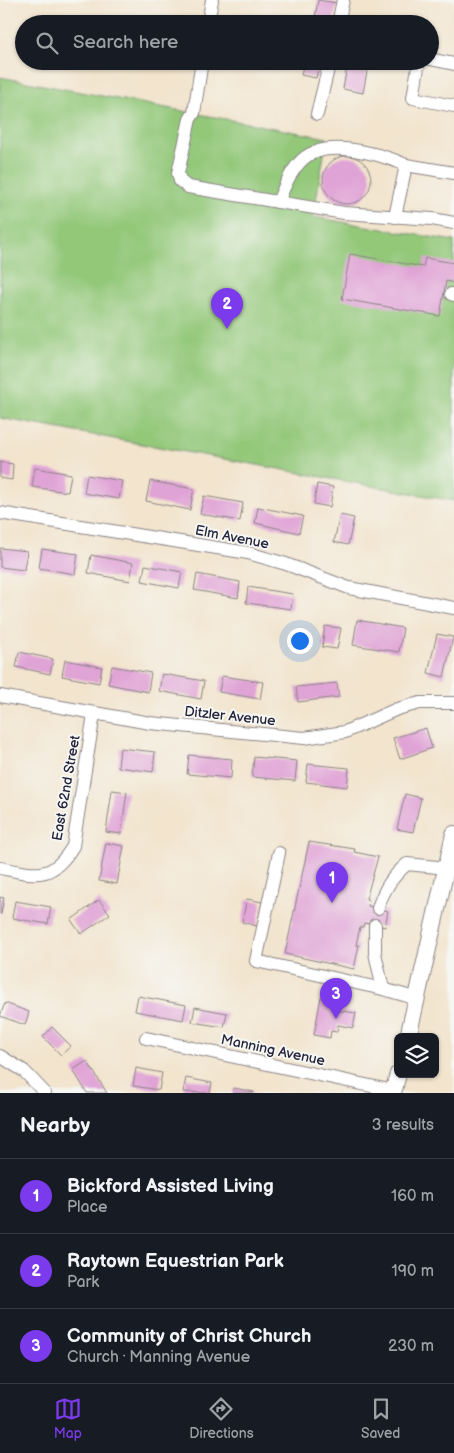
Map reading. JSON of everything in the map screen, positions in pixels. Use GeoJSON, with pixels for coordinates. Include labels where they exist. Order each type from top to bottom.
{"type":"FeatureCollection","features":[{"type":"Feature","properties":{"kind":"main road"},"geometry":{"type":"LineString","coordinates":[[409,1033],[454,834]]}},
{"type":"Feature","properties":{"kind":"main road"},"geometry":{"type":"LineString","coordinates":[[394,1092],[397,1078]]}},
{"type":"Feature","properties":{"kind":"street"},"geometry":{"type":"LineString","coordinates":[[210,15],[212,0]]}},
{"type":"Feature","properties":{"kind":"street"},"geometry":{"type":"LineString","coordinates":[[340,15],[344,0]]}},
{"type":"Feature","properties":{"kind":"street"},"geometry":{"type":"LineString","coordinates":[[439,61],[454,64]]}},
{"type":"Feature","properties":{"kind":"street"},"geometry":{"type":"LineString","coordinates":[[201,70],[194,113],[190,119],[178,173],[180,181],[188,187],[344,213],[432,219],[454,223]]}},
{"type":"Feature","properties":{"kind":"street"},"geometry":{"type":"LineString","coordinates":[[317,114],[328,70]]}},
{"type":"Feature","properties":{"kind":"street"},"geometry":{"type":"LineString","coordinates":[[418,70],[413,98],[454,106]]}},
{"type":"Feature","properties":{"kind":"street"},"geometry":{"type":"LineString","coordinates":[[278,202],[290,176],[303,159],[330,148],[389,157],[406,164],[454,173]]}},
{"type":"Feature","properties":{"kind":"street"},"geometry":{"type":"LineString","coordinates":[[395,217],[406,164]]}},
{"type":"Feature","properties":{"kind":"street","name":"Elm Avenue"},"geometry":{"type":"LineString","coordinates":[[0,513],[248,553],[286,564],[349,588],[454,608]]}},
{"type":"Feature","properties":{"kind":"street","name":"Ditzler Avenue"},"geometry":{"type":"LineString","coordinates":[[0,696],[150,723],[304,738],[345,732],[397,709],[420,703],[454,703]]}},
{"type":"Feature","properties":{"kind":"street","name":"East 62nd Street"},"geometry":{"type":"LineString","coordinates":[[0,868],[31,874],[46,873],[60,864],[73,846],[94,714]]}},
{"type":"Feature","properties":{"kind":"street"},"geometry":{"type":"LineString","coordinates":[[279,853],[256,961],[383,989],[418,999]]}},
{"type":"Feature","properties":{"kind":"street"},"geometry":{"type":"LineString","coordinates":[[378,908],[382,893],[394,876],[407,864],[447,868]]}},
{"type":"Feature","properties":{"kind":"street"},"geometry":{"type":"LineString","coordinates":[[375,925],[374,953],[383,989]]}},
{"type":"Feature","properties":{"kind":"street","name":"Manning Avenue"},"geometry":{"type":"LineString","coordinates":[[146,1038],[394,1092]]}},
{"type":"Feature","properties":{"kind":"street"},"geometry":{"type":"LineString","coordinates":[[0,1056],[31,1078],[45,1093]]}},
{"type":"Feature","properties":{"kind":"green space"},"geometry":{"type":"Polygon","coordinates":[[[0,77],[327,138],[313,217],[454,241],[454,501],[0,418],[0,77]]]}},
{"type":"Feature","properties":{"kind":"building"},"geometry":{"type":"Polygon","coordinates":[[[318,0],[337,3],[335,15],[316,15],[318,0]]]}},
{"type":"Feature","properties":{"kind":"building"},"geometry":{"type":"Polygon","coordinates":[[[302,70],[318,70],[316,78],[301,75],[302,70]]]}},
{"type":"Feature","properties":{"kind":"building"},"geometry":{"type":"Polygon","coordinates":[[[346,70],[367,70],[363,93],[343,89],[346,70]]]}},
{"type":"Feature","properties":{"kind":"building"},"geometry":{"type":"Polygon","coordinates":[[[342,156],[352,156],[361,160],[367,166],[370,171],[370,189],[361,200],[352,204],[342,204],[333,200],[327,194],[323,185],[323,175],[327,166],[333,160],[342,156]]]}},
{"type":"Feature","properties":{"kind":"building"},"geometry":{"type":"Polygon","coordinates":[[[350,254],[423,267],[425,258],[454,263],[454,283],[446,281],[440,316],[342,299],[350,254]]]}},
{"type":"Feature","properties":{"kind":"building"},"geometry":{"type":"Polygon","coordinates":[[[0,462],[13,464],[12,480],[0,478],[0,462]]]}},
{"type":"Feature","properties":{"kind":"building"},"geometry":{"type":"Polygon","coordinates":[[[35,468],[71,474],[68,492],[32,487],[35,468]]]}},
{"type":"Feature","properties":{"kind":"building"},"geometry":{"type":"Polygon","coordinates":[[[87,475],[122,481],[119,499],[84,493],[87,475]]]}},
{"type":"Feature","properties":{"kind":"building"},"geometry":{"type":"Polygon","coordinates":[[[150,481],[194,489],[190,510],[146,501],[150,481]]]}},
{"type":"Feature","properties":{"kind":"building"},"geometry":{"type":"Polygon","coordinates":[[[317,484],[333,487],[330,507],[314,504],[317,484]]]}},
{"type":"Feature","properties":{"kind":"building"},"geometry":{"type":"Polygon","coordinates":[[[204,496],[243,503],[240,521],[200,514],[204,496]]]}},
{"type":"Feature","properties":{"kind":"building"},"geometry":{"type":"Polygon","coordinates":[[[258,507],[303,516],[299,533],[255,523],[258,507]]]}},
{"type":"Feature","properties":{"kind":"building"},"geometry":{"type":"Polygon","coordinates":[[[340,515],[354,518],[348,545],[334,542],[340,515]]]}},
{"type":"Feature","properties":{"kind":"building"},"geometry":{"type":"Polygon","coordinates":[[[0,548],[27,551],[24,570],[0,567],[0,548]]]}},
{"type":"Feature","properties":{"kind":"building"},"geometry":{"type":"Polygon","coordinates":[[[42,549],[78,554],[75,574],[39,568],[42,549]]]}},
{"type":"Feature","properties":{"kind":"building"},"geometry":{"type":"Polygon","coordinates":[[[91,555],[133,563],[130,581],[88,573],[91,555]]]}},
{"type":"Feature","properties":{"kind":"building"},"geometry":{"type":"Polygon","coordinates":[[[145,565],[182,572],[179,588],[142,581],[145,565]]]}},
{"type":"Feature","properties":{"kind":"building"},"geometry":{"type":"Polygon","coordinates":[[[197,574],[240,582],[238,598],[194,590],[197,574]]]}},
{"type":"Feature","properties":{"kind":"building"},"geometry":{"type":"Polygon","coordinates":[[[248,587],[293,594],[291,609],[246,603],[248,587]]]}},
{"type":"Feature","properties":{"kind":"building"},"geometry":{"type":"Polygon","coordinates":[[[357,620],[403,628],[399,652],[353,645],[357,620]]]}},
{"type":"Feature","properties":{"kind":"building"},"geometry":{"type":"Polygon","coordinates":[[[325,626],[341,628],[337,649],[322,647],[325,626]]]}},
{"type":"Feature","properties":{"kind":"building"},"geometry":{"type":"Polygon","coordinates":[[[437,634],[453,637],[444,677],[428,673],[437,634]]]}},
{"type":"Feature","properties":{"kind":"building"},"geometry":{"type":"Polygon","coordinates":[[[19,652],[53,659],[50,674],[16,667],[19,652]]]}},
{"type":"Feature","properties":{"kind":"building"},"geometry":{"type":"Polygon","coordinates":[[[65,660],[102,667],[99,683],[62,676],[65,660]]]}},
{"type":"Feature","properties":{"kind":"building"},"geometry":{"type":"Polygon","coordinates":[[[112,666],[151,673],[148,692],[108,684],[112,666]]]}},
{"type":"Feature","properties":{"kind":"building"},"geometry":{"type":"Polygon","coordinates":[[[162,674],[204,681],[201,699],[159,691],[162,674]]]}},
{"type":"Feature","properties":{"kind":"building"},"geometry":{"type":"Polygon","coordinates":[[[222,676],[263,682],[260,699],[219,692],[222,676]]]}},
{"type":"Feature","properties":{"kind":"building"},"geometry":{"type":"Polygon","coordinates":[[[337,683],[339,697],[298,702],[296,687],[337,683]]]}},
{"type":"Feature","properties":{"kind":"building"},"geometry":{"type":"Polygon","coordinates":[[[426,728],[432,748],[400,759],[393,738],[426,728]]]}},
{"type":"Feature","properties":{"kind":"building"},"geometry":{"type":"Polygon","coordinates":[[[120,748],[155,752],[153,772],[118,767],[120,748]]]}},
{"type":"Feature","properties":{"kind":"building"},"geometry":{"type":"Polygon","coordinates":[[[189,755],[232,759],[231,778],[187,774],[189,755]]]}},
{"type":"Feature","properties":{"kind":"building"},"geometry":{"type":"Polygon","coordinates":[[[254,757],[297,761],[295,781],[252,777],[254,757]]]}},
{"type":"Feature","properties":{"kind":"building"},"geometry":{"type":"Polygon","coordinates":[[[308,764],[349,768],[347,787],[306,782],[308,764]]]}},
{"type":"Feature","properties":{"kind":"building"},"geometry":{"type":"Polygon","coordinates":[[[112,790],[127,792],[121,834],[106,832],[112,790]]]}},
{"type":"Feature","properties":{"kind":"building"},"geometry":{"type":"Polygon","coordinates":[[[405,794],[421,798],[413,832],[397,829],[405,794]]]}},
{"type":"Feature","properties":{"kind":"building"},"geometry":{"type":"Polygon","coordinates":[[[309,842],[355,849],[354,852],[378,857],[366,899],[369,900],[368,906],[388,911],[385,927],[364,923],[363,927],[360,927],[356,945],[359,945],[354,969],[285,954],[309,842]]]}},
{"type":"Feature","properties":{"kind":"building"},"geometry":{"type":"Polygon","coordinates":[[[106,843],[124,846],[117,884],[99,881],[106,843]]]}},
{"type":"Feature","properties":{"kind":"building"},"geometry":{"type":"Polygon","coordinates":[[[0,897],[4,898],[1,914],[0,914],[0,897]]]}},
{"type":"Feature","properties":{"kind":"building"},"geometry":{"type":"Polygon","coordinates":[[[247,899],[262,902],[257,926],[242,922],[247,899]]]}},
{"type":"Feature","properties":{"kind":"building"},"geometry":{"type":"Polygon","coordinates":[[[99,900],[110,914],[81,934],[71,920],[99,900]]]}},
{"type":"Feature","properties":{"kind":"building"},"geometry":{"type":"Polygon","coordinates":[[[15,901],[51,907],[48,924],[12,918],[15,901]]]}},
{"type":"Feature","properties":{"kind":"building"},"geometry":{"type":"Polygon","coordinates":[[[138,996],[186,1005],[183,1020],[135,1011],[138,996]]]}},
{"type":"Feature","properties":{"kind":"building"},"geometry":{"type":"Polygon","coordinates":[[[321,997],[337,1000],[335,1010],[356,1013],[353,1028],[338,1025],[337,1032],[331,1031],[330,1038],[314,1035],[321,997]]]}},
{"type":"Feature","properties":{"kind":"building"},"geometry":{"type":"Polygon","coordinates":[[[5,1003],[29,1012],[25,1025],[0,1016],[5,1003]]]}},
{"type":"Feature","properties":{"kind":"building"},"geometry":{"type":"Polygon","coordinates":[[[195,1007],[227,1013],[224,1027],[192,1022],[195,1007]]]}},
{"type":"Feature","properties":{"kind":"building"},"geometry":{"type":"Polygon","coordinates":[[[52,1027],[71,1046],[61,1055],[43,1037],[52,1027]]]}},
{"type":"Feature","properties":{"kind":"building"},"geometry":{"type":"Polygon","coordinates":[[[87,1061],[107,1093],[87,1093],[73,1070],[87,1061]]]}},
{"type":"Feature","properties":{"kind":"building"},"geometry":{"type":"Polygon","coordinates":[[[136,1068],[162,1073],[159,1090],[133,1086],[136,1068]]]}},
{"type":"Feature","properties":{"kind":"building"},"geometry":{"type":"Polygon","coordinates":[[[186,1078],[212,1083],[210,1093],[183,1092],[186,1078]]]}},
{"type":"Feature","properties":{"kind":"building"},"geometry":{"type":"Polygon","coordinates":[[[234,1088],[254,1092],[254,1093],[233,1093],[234,1088]]]}},
{"type":"Feature","properties":{"kind":"place","name":"Raytown Equestrian Park"},"geometry":{"type":"Point","coordinates":[227,329]}},
{"type":"Feature","properties":{"kind":"place","name":"Bickford Assisted Living"},"geometry":{"type":"Point","coordinates":[332,903]}},
{"type":"Feature","properties":{"kind":"place","name":"Community of Christ Church"},"geometry":{"type":"Point","coordinates":[336,1019]}}]}
